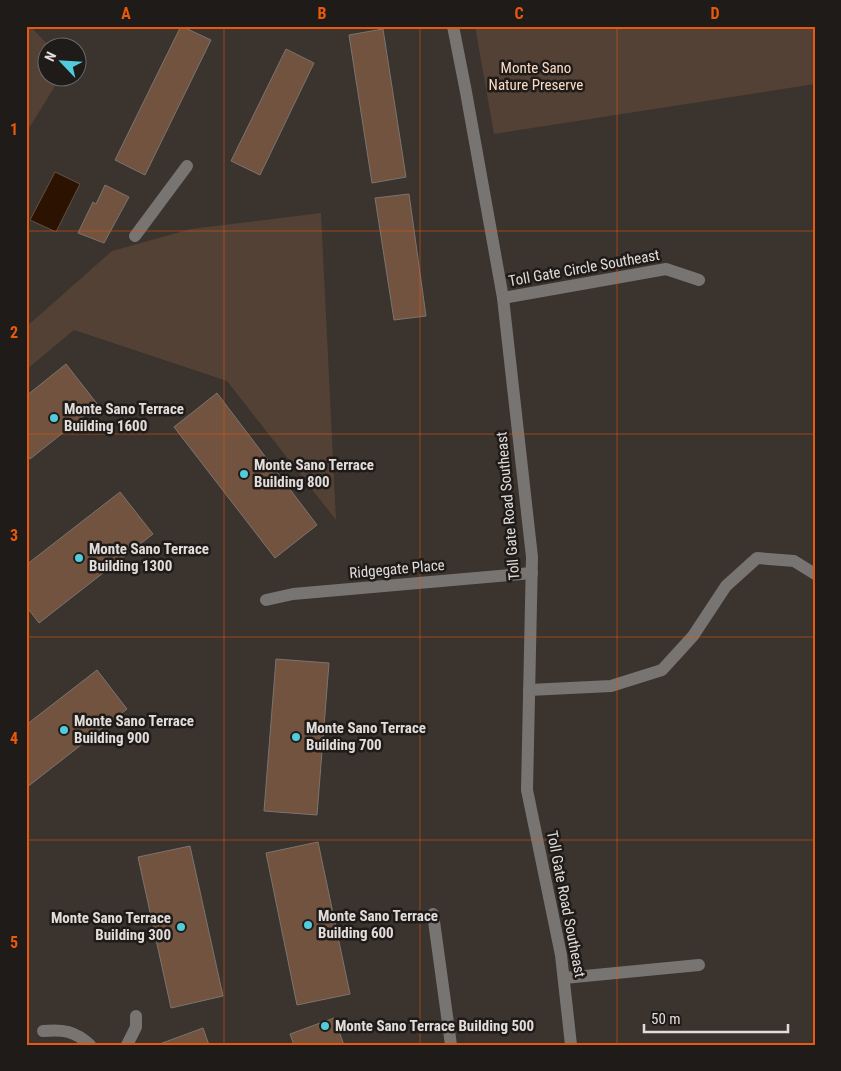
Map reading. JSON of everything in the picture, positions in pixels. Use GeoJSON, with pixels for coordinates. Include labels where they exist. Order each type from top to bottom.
{"type":"FeatureCollection","features":[{"type":"Feature","properties":{"kind":"street","name":"Toll Gate Road Southeast"},"geometry":{"type":"LineString","coordinates":[[453,26],[504,298],[532,557],[527,790],[561,954],[571,1045]]}},
{"type":"Feature","properties":{"kind":"street"},"geometry":{"type":"LineString","coordinates":[[135,236],[187,166]]}},
{"type":"Feature","properties":{"kind":"street","name":"Toll Gate Circle Southeast"},"geometry":{"type":"LineString","coordinates":[[504,298],[666,269],[699,280]]}},
{"type":"Feature","properties":{"kind":"street"},"geometry":{"type":"LineString","coordinates":[[529,690],[611,686],[662,670],[693,636],[726,586],[757,558],[794,561],[815,574]]}},
{"type":"Feature","properties":{"kind":"street","name":"Ridgegate Place"},"geometry":{"type":"LineString","coordinates":[[266,600],[293,594],[532,573]]}},
{"type":"Feature","properties":{"kind":"street"},"geometry":{"type":"LineString","coordinates":[[433,914],[451,1045]]}},
{"type":"Feature","properties":{"kind":"street"},"geometry":{"type":"LineString","coordinates":[[564,978],[699,965]]}},
{"type":"Feature","properties":{"kind":"street"},"geometry":{"type":"LineString","coordinates":[[127,1045],[136,1027],[136,1016]]}},
{"type":"Feature","properties":{"kind":"street"},"geometry":{"type":"LineString","coordinates":[[42,1031],[56,1029],[69,1032],[84,1039],[90,1045]]}},
{"type":"Feature","properties":{"kind":"green space"},"geometry":{"type":"Polygon","coordinates":[[[26,26],[30,26],[41,38],[38,38],[38,88],[54,88],[26,133],[26,26]]]}},
{"type":"Feature","properties":{"kind":"green space","name":"Monte Sano Nature Preserve"},"geometry":{"type":"Polygon","coordinates":[[[475,26],[815,26],[815,84],[494,134],[475,26]]]}},
{"type":"Feature","properties":{"kind":"green space"},"geometry":{"type":"Polygon","coordinates":[[[321,213],[336,520],[227,381],[74,330],[26,370],[26,327],[112,251],[191,229],[321,213]]]}},
{"type":"Feature","properties":{"kind":"shaded area"},"geometry":{"type":"Polygon","coordinates":[[[55,172],[80,184],[56,232],[30,220],[55,172]]]}},
{"type":"Feature","properties":{"kind":"building"},"geometry":{"type":"Polygon","coordinates":[[[181,26],[211,40],[145,175],[115,160],[181,26]]]}},
{"type":"Feature","properties":{"kind":"building"},"geometry":{"type":"Polygon","coordinates":[[[383,29],[406,177],[372,183],[349,35],[383,29]]]}},
{"type":"Feature","properties":{"kind":"building"},"geometry":{"type":"Polygon","coordinates":[[[286,49],[314,63],[260,175],[231,161],[286,49]]]}},
{"type":"Feature","properties":{"kind":"building"},"geometry":{"type":"Polygon","coordinates":[[[105,185],[129,197],[104,243],[78,233],[93,202],[96,204],[105,185]]]}},
{"type":"Feature","properties":{"kind":"building"},"geometry":{"type":"Polygon","coordinates":[[[409,194],[426,316],[394,320],[375,198],[409,194]]]}},
{"type":"Feature","properties":{"kind":"building","name":"Monte Sano Terrace Building 1600"},"geometry":{"type":"Polygon","coordinates":[[[66,364],[98,405],[30,459],[26,454],[26,396],[66,364]]]}},
{"type":"Feature","properties":{"kind":"building","name":"Monte Sano Terrace Building 800"},"geometry":{"type":"Polygon","coordinates":[[[217,393],[317,525],[275,558],[174,427],[217,393]]]}},
{"type":"Feature","properties":{"kind":"building","name":"Monte Sano Terrace Building 1300"},"geometry":{"type":"Polygon","coordinates":[[[120,492],[153,534],[39,623],[26,606],[26,565],[120,492]]]}},
{"type":"Feature","properties":{"kind":"building","name":"Monte Sano Terrace Building 700"},"geometry":{"type":"Polygon","coordinates":[[[276,659],[329,663],[317,815],[264,811],[276,659]]]}},
{"type":"Feature","properties":{"kind":"building","name":"Monte Sano Terrace Building 900"},"geometry":{"type":"Polygon","coordinates":[[[97,670],[127,709],[26,788],[26,725],[97,670]]]}},
{"type":"Feature","properties":{"kind":"building","name":"Monte Sano Terrace Building 600"},"geometry":{"type":"Polygon","coordinates":[[[318,842],[350,994],[297,1005],[266,853],[318,842]]]}},
{"type":"Feature","properties":{"kind":"building","name":"Monte Sano Terrace Building 300"},"geometry":{"type":"Polygon","coordinates":[[[190,846],[223,996],[171,1008],[138,857],[190,846]]]}},
{"type":"Feature","properties":{"kind":"building","name":"Monte Sano Terrace Building 500"},"geometry":{"type":"Polygon","coordinates":[[[334,1018],[344,1045],[294,1045],[290,1034],[334,1018]]]}},
{"type":"Feature","properties":{"kind":"building"},"geometry":{"type":"Polygon","coordinates":[[[203,1028],[209,1045],[157,1045],[203,1028]]]}},
{"type":"Feature","properties":{"kind":"place","name":"Monte Sano Terrace Building 1600"},"geometry":{"type":"Point","coordinates":[54,418]}},
{"type":"Feature","properties":{"kind":"place","name":"Monte Sano Terrace Building 800"},"geometry":{"type":"Point","coordinates":[244,474]}},
{"type":"Feature","properties":{"kind":"place","name":"Monte Sano Terrace Building 1300"},"geometry":{"type":"Point","coordinates":[79,558]}},
{"type":"Feature","properties":{"kind":"place","name":"Monte Sano Terrace Building 900"},"geometry":{"type":"Point","coordinates":[64,730]}},
{"type":"Feature","properties":{"kind":"place","name":"Monte Sano Terrace Building 700"},"geometry":{"type":"Point","coordinates":[296,737]}},
{"type":"Feature","properties":{"kind":"place","name":"Monte Sano Terrace Building 600"},"geometry":{"type":"Point","coordinates":[308,925]}},
{"type":"Feature","properties":{"kind":"place","name":"Monte Sano Terrace Building 300"},"geometry":{"type":"Point","coordinates":[181,927]}},
{"type":"Feature","properties":{"kind":"place","name":"Monte Sano Terrace Building 500"},"geometry":{"type":"Point","coordinates":[325,1026]}}]}
